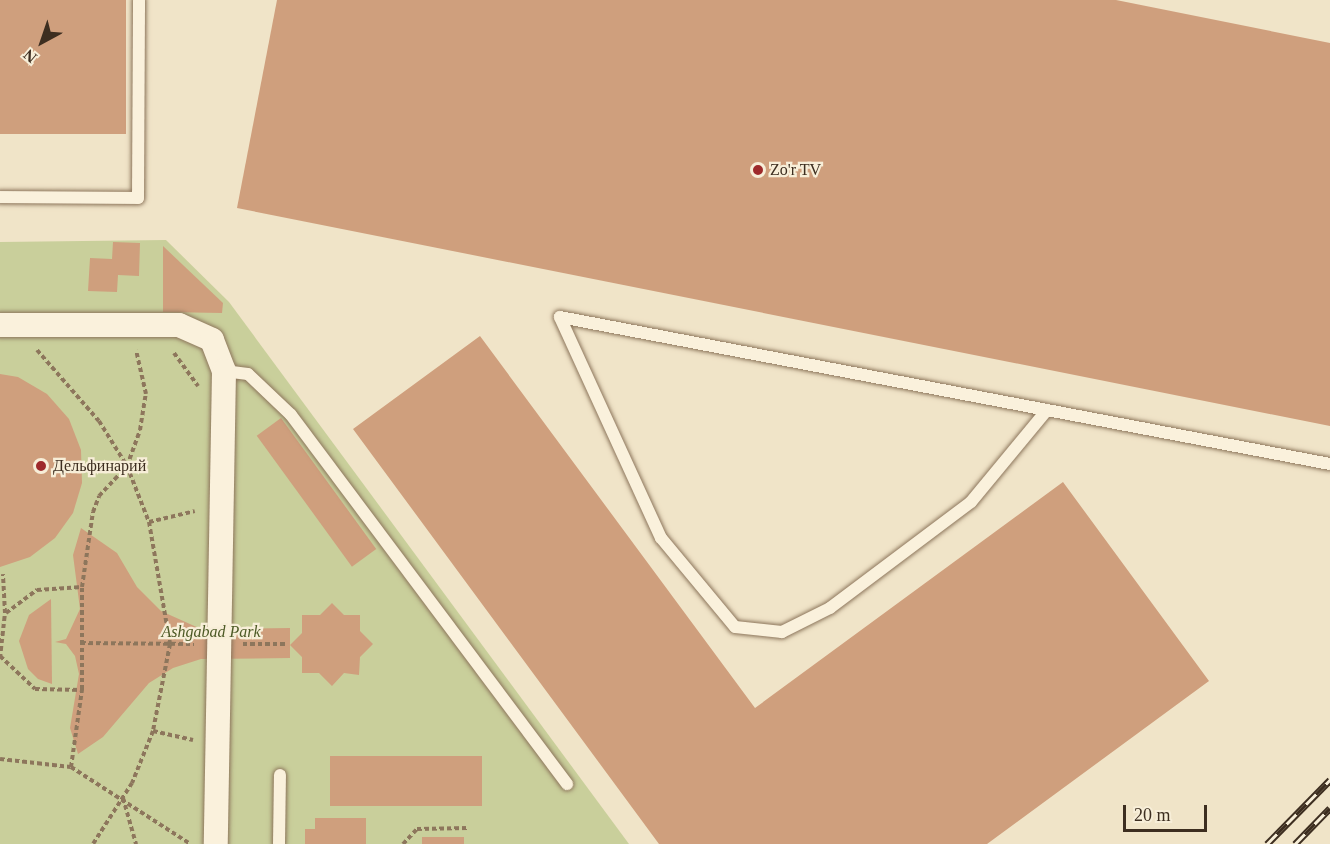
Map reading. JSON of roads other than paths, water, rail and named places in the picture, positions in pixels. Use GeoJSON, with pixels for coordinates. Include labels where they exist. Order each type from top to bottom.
{"type":"FeatureCollection","features":[{"type":"Feature","properties":{"kind":"street"},"geometry":{"type":"LineString","coordinates":[[7,326],[179,325],[212,340],[224,371],[216,844]]}},
{"type":"Feature","properties":{"kind":"lane"},"geometry":{"type":"LineString","coordinates":[[0,197],[138,198],[139,0]]}},
{"type":"Feature","properties":{"kind":"lane"},"geometry":{"type":"LineString","coordinates":[[1047,410],[971,502],[830,608],[782,632],[735,627],[661,538],[560,317],[1330,464]]}},
{"type":"Feature","properties":{"kind":"lane"},"geometry":{"type":"LineString","coordinates":[[224,371],[248,374],[291,415],[567,784]]}},
{"type":"Feature","properties":{"kind":"lane"},"geometry":{"type":"LineString","coordinates":[[279,844],[280,775]]}},
{"type":"Feature","properties":{"kind":"railway"},"geometry":{"type":"LineString","coordinates":[[1267,844],[1330,780]]}},
{"type":"Feature","properties":{"kind":"railway"},"geometry":{"type":"LineString","coordinates":[[1295,844],[1330,808]]}},
{"type":"Feature","properties":{"kind":"place","name":"Zo'r TV"},"geometry":{"type":"Point","coordinates":[758,170]}},
{"type":"Feature","properties":{"kind":"place","name":"Дельфинарий"},"geometry":{"type":"Point","coordinates":[41,466]}},
{"type":"Feature","properties":{"kind":"park label","name":"Ashgabad Park"},"geometry":{"type":"Point","coordinates":[211,632]}}]}
